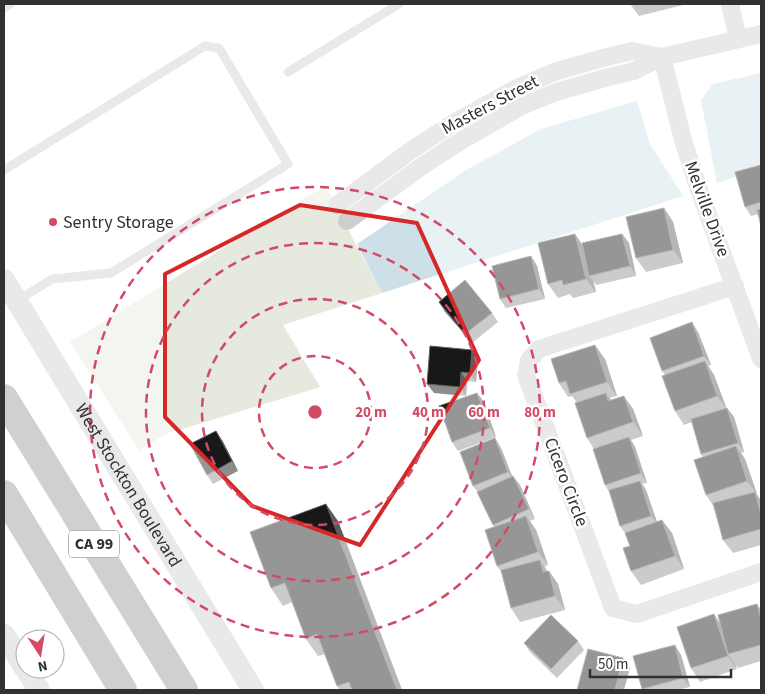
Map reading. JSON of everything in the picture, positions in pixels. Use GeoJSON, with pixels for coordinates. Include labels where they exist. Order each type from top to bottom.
{"type":"FeatureCollection","features":[{"type":"Feature","properties":{"kind":"highway","name":"CA 99"},"geometry":{"type":"LineString","coordinates":[[4,398],[184,690]]}},
{"type":"Feature","properties":{"kind":"highway","name":"CA 99"},"geometry":{"type":"LineString","coordinates":[[4,494],[123,690]]}},
{"type":"Feature","properties":{"kind":"highway"},"geometry":{"type":"LineString","coordinates":[[4,515],[103,658]]}},
{"type":"Feature","properties":{"kind":"street"},"geometry":{"type":"LineString","coordinates":[[730,4],[738,39]]}},
{"type":"Feature","properties":{"kind":"street","name":"Masters Street"},"geometry":{"type":"LineString","coordinates":[[347,221],[425,164],[522,106],[556,92],[634,71],[662,57],[761,34]]}},
{"type":"Feature","properties":{"kind":"street","name":"Masters Street"},"geometry":{"type":"LineString","coordinates":[[337,205],[413,149],[487,103],[512,90],[554,72],[603,58],[632,52],[662,57]]}},
{"type":"Feature","properties":{"kind":"street","name":"Melville Drive"},"geometry":{"type":"LineString","coordinates":[[662,57],[683,140],[699,190],[761,359]]}},
{"type":"Feature","properties":{"kind":"street"},"geometry":{"type":"LineString","coordinates":[[512,90],[522,106]]}},
{"type":"Feature","properties":{"kind":"street"},"geometry":{"type":"LineString","coordinates":[[487,103],[497,120]]}},
{"type":"Feature","properties":{"kind":"street","name":"West Stockton Boulevard"},"geometry":{"type":"LineString","coordinates":[[4,280],[253,690]]}},
{"type":"Feature","properties":{"kind":"street","name":"Cicero Circle"},"geometry":{"type":"LineString","coordinates":[[734,286],[540,349],[529,360],[526,375],[613,608],[637,614],[761,572]]}},
{"type":"Feature","properties":{"kind":"street"},"geometry":{"type":"LineString","coordinates":[[4,635],[15,652]]}},
{"type":"Feature","properties":{"kind":"street"},"geometry":{"type":"LineString","coordinates":[[32,679],[40,690]]}},
{"type":"Feature","properties":{"kind":"lane"},"geometry":{"type":"LineString","coordinates":[[4,8],[10,4]]}},
{"type":"Feature","properties":{"kind":"lane"},"geometry":{"type":"LineString","coordinates":[[288,72],[399,4]]}},
{"type":"Feature","properties":{"kind":"lane"},"geometry":{"type":"LineString","coordinates":[[4,170],[205,46],[219,48],[288,164],[110,273],[52,279],[17,301]]}},
{"type":"Feature","properties":{"kind":"highlighted area"},"geometry":{"type":"Polygon","coordinates":[[[300,205],[417,223],[479,360],[360,545],[252,506],[165,417],[165,274],[300,205]]]}},
{"type":"Feature","properties":{"kind":"shaded area"},"geometry":{"type":"Polygon","coordinates":[[[761,73],[761,169],[717,183],[701,100],[713,84],[761,73]]]}},
{"type":"Feature","properties":{"kind":"shaded area"},"geometry":{"type":"Polygon","coordinates":[[[637,101],[650,144],[683,196],[382,293],[357,244],[466,170],[541,129],[637,101]]]}},
{"type":"Feature","properties":{"kind":"shaded area"},"geometry":{"type":"Polygon","coordinates":[[[325,186],[382,293],[283,325],[320,387],[166,434],[139,450],[70,342],[325,186]]]}},
{"type":"Feature","properties":{"kind":"building"},"geometry":{"type":"Polygon","coordinates":[[[761,165],[761,202],[745,207],[735,172],[761,165]]]}},
{"type":"Feature","properties":{"kind":"building"},"geometry":{"type":"Polygon","coordinates":[[[664,208],[673,250],[636,258],[626,217],[664,208]]]}},
{"type":"Feature","properties":{"kind":"building"},"geometry":{"type":"Polygon","coordinates":[[[761,209],[761,226],[757,210],[761,209]]]}},
{"type":"Feature","properties":{"kind":"building"},"geometry":{"type":"Polygon","coordinates":[[[575,234],[586,279],[563,285],[562,280],[548,284],[538,243],[575,234]]]}},
{"type":"Feature","properties":{"kind":"building"},"geometry":{"type":"Polygon","coordinates":[[[622,234],[630,266],[589,276],[582,243],[622,234]]]}},
{"type":"Feature","properties":{"kind":"building"},"geometry":{"type":"Polygon","coordinates":[[[531,256],[539,289],[500,299],[492,266],[531,256]]]}},
{"type":"Feature","properties":{"kind":"building"},"geometry":{"type":"Polygon","coordinates":[[[465,280],[492,313],[465,334],[439,302],[465,280]]]}},
{"type":"Feature","properties":{"kind":"building"},"geometry":{"type":"Polygon","coordinates":[[[692,322],[704,356],[662,371],[650,338],[692,322]]]}},
{"type":"Feature","properties":{"kind":"building"},"geometry":{"type":"Polygon","coordinates":[[[595,345],[607,382],[570,394],[566,381],[559,383],[551,359],[595,345]]]}},
{"type":"Feature","properties":{"kind":"building"},"geometry":{"type":"Polygon","coordinates":[[[430,346],[472,350],[470,373],[461,372],[460,387],[427,384],[430,346]]]}},
{"type":"Feature","properties":{"kind":"building"},"geometry":{"type":"Polygon","coordinates":[[[705,361],[717,396],[675,411],[662,376],[705,361]]]}},
{"type":"Feature","properties":{"kind":"building"},"geometry":{"type":"Polygon","coordinates":[[[477,393],[490,428],[452,442],[439,406],[477,393]]]}},
{"type":"Feature","properties":{"kind":"building"},"geometry":{"type":"Polygon","coordinates":[[[606,393],[608,401],[624,396],[633,422],[587,438],[575,403],[606,393]]]}},
{"type":"Feature","properties":{"kind":"building"},"geometry":{"type":"Polygon","coordinates":[[[727,408],[738,443],[701,454],[691,419],[727,408]]]}},
{"type":"Feature","properties":{"kind":"building"},"geometry":{"type":"Polygon","coordinates":[[[216,431],[232,461],[207,475],[190,444],[216,431]]]}},
{"type":"Feature","properties":{"kind":"building"},"geometry":{"type":"Polygon","coordinates":[[[629,437],[641,473],[605,485],[593,449],[629,437]]]}},
{"type":"Feature","properties":{"kind":"building"},"geometry":{"type":"Polygon","coordinates":[[[495,438],[508,472],[473,486],[460,452],[495,438]]]}},
{"type":"Feature","properties":{"kind":"building"},"geometry":{"type":"Polygon","coordinates":[[[736,446],[747,481],[706,495],[694,460],[736,446]]]}},
{"type":"Feature","properties":{"kind":"building"},"geometry":{"type":"Polygon","coordinates":[[[513,476],[529,509],[493,525],[477,492],[513,476]]]}},
{"type":"Feature","properties":{"kind":"building"},"geometry":{"type":"Polygon","coordinates":[[[640,481],[651,516],[620,526],[609,490],[640,481]]]}},
{"type":"Feature","properties":{"kind":"building"},"geometry":{"type":"Polygon","coordinates":[[[755,492],[761,514],[761,529],[723,540],[713,503],[755,492]]]}},
{"type":"Feature","properties":{"kind":"building"},"geometry":{"type":"Polygon","coordinates":[[[326,504],[397,690],[352,690],[349,682],[337,686],[317,634],[306,639],[285,583],[271,588],[250,532],[326,504]]]}},
{"type":"Feature","properties":{"kind":"building"},"geometry":{"type":"Polygon","coordinates":[[[526,516],[538,552],[497,566],[485,530],[526,516]]]}},
{"type":"Feature","properties":{"kind":"building"},"geometry":{"type":"Polygon","coordinates":[[[662,520],[675,556],[631,571],[623,548],[630,546],[625,533],[662,520]]]}},
{"type":"Feature","properties":{"kind":"building"},"geometry":{"type":"Polygon","coordinates":[[[540,560],[543,572],[549,571],[555,596],[511,608],[501,570],[540,560]]]}},
{"type":"Feature","properties":{"kind":"building"},"geometry":{"type":"Polygon","coordinates":[[[757,604],[761,620],[761,645],[728,654],[718,615],[757,604]]]}},
{"type":"Feature","properties":{"kind":"building"},"geometry":{"type":"Polygon","coordinates":[[[714,614],[728,656],[691,668],[677,627],[714,614]]]}},
{"type":"Feature","properties":{"kind":"building"},"geometry":{"type":"Polygon","coordinates":[[[551,615],[578,641],[551,669],[524,643],[551,615]]]}},
{"type":"Feature","properties":{"kind":"building"},"geometry":{"type":"Polygon","coordinates":[[[675,645],[683,678],[642,689],[633,656],[675,645]]]}},
{"type":"Feature","properties":{"kind":"building"},"geometry":{"type":"Polygon","coordinates":[[[588,649],[623,658],[615,690],[577,690],[588,649]]]}},
{"type":"Feature","properties":{"kind":"place","name":"Sentry Storage"},"geometry":{"type":"Point","coordinates":[53,222]}}]}
